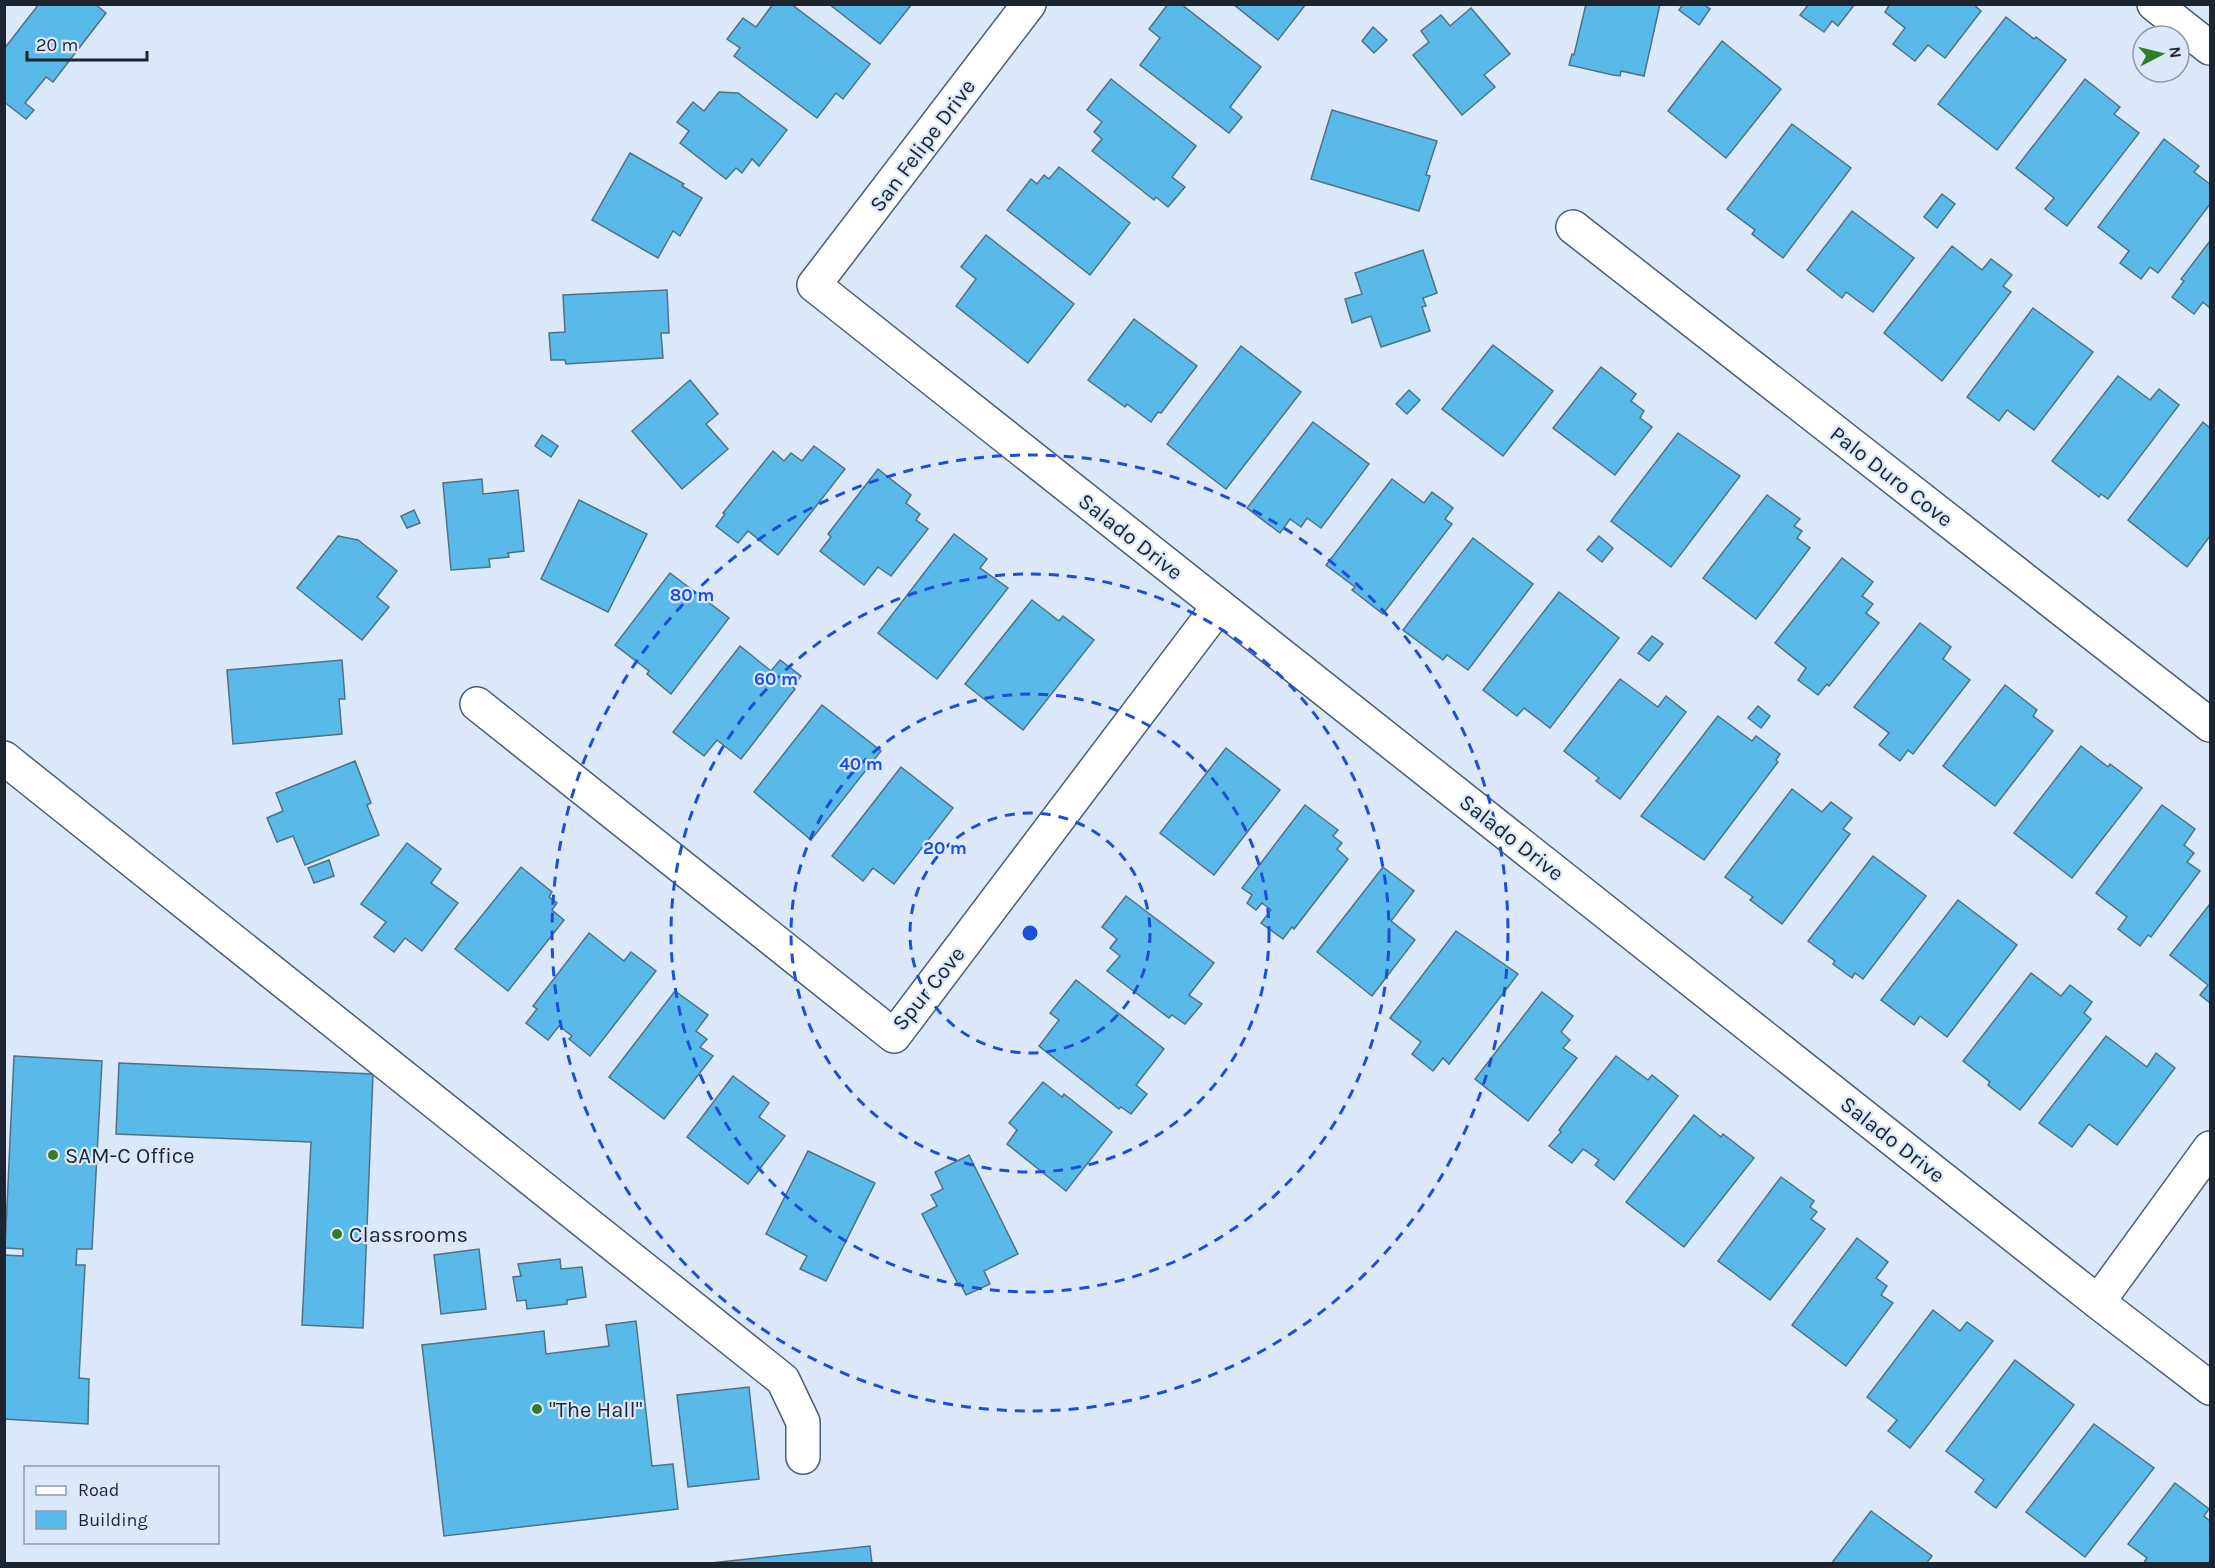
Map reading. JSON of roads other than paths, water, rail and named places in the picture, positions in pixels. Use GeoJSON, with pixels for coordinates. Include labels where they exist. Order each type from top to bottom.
{"type":"FeatureCollection","features":[{"type":"Feature","properties":{"kind":"street","name":"San Felipe Drive"},"geometry":{"type":"LineString","coordinates":[[814,285],[1029,4]]}},
{"type":"Feature","properties":{"kind":"street"},"geometry":{"type":"LineString","coordinates":[[2154,4],[2211,48]]}},
{"type":"Feature","properties":{"kind":"street","name":"Palo Duro Cove"},"geometry":{"type":"LineString","coordinates":[[1573,226],[2211,725]]}},
{"type":"Feature","properties":{"kind":"street","name":"Salado Drive"},"geometry":{"type":"LineString","coordinates":[[814,285],[2098,1302],[2211,1388]]}},
{"type":"Feature","properties":{"kind":"street","name":"Spur Cove"},"geometry":{"type":"LineString","coordinates":[[477,704],[894,1036],[1220,606]]}},
{"type":"Feature","properties":{"kind":"street"},"geometry":{"type":"LineString","coordinates":[[4,758],[783,1380],[803,1422],[803,1457]]}},
{"type":"Feature","properties":{"kind":"street"},"geometry":{"type":"LineString","coordinates":[[2098,1302],[2211,1148]]}},
{"type":"Feature","properties":{"kind":"place","name":"SAM-C Office"},"geometry":{"type":"Point","coordinates":[53,1155]}},
{"type":"Feature","properties":{"kind":"place","name":"Classrooms"},"geometry":{"type":"Point","coordinates":[337,1234]}},
{"type":"Feature","properties":{"kind":"place","name":"\"The Hall\""},"geometry":{"type":"Point","coordinates":[537,1409]}}]}
